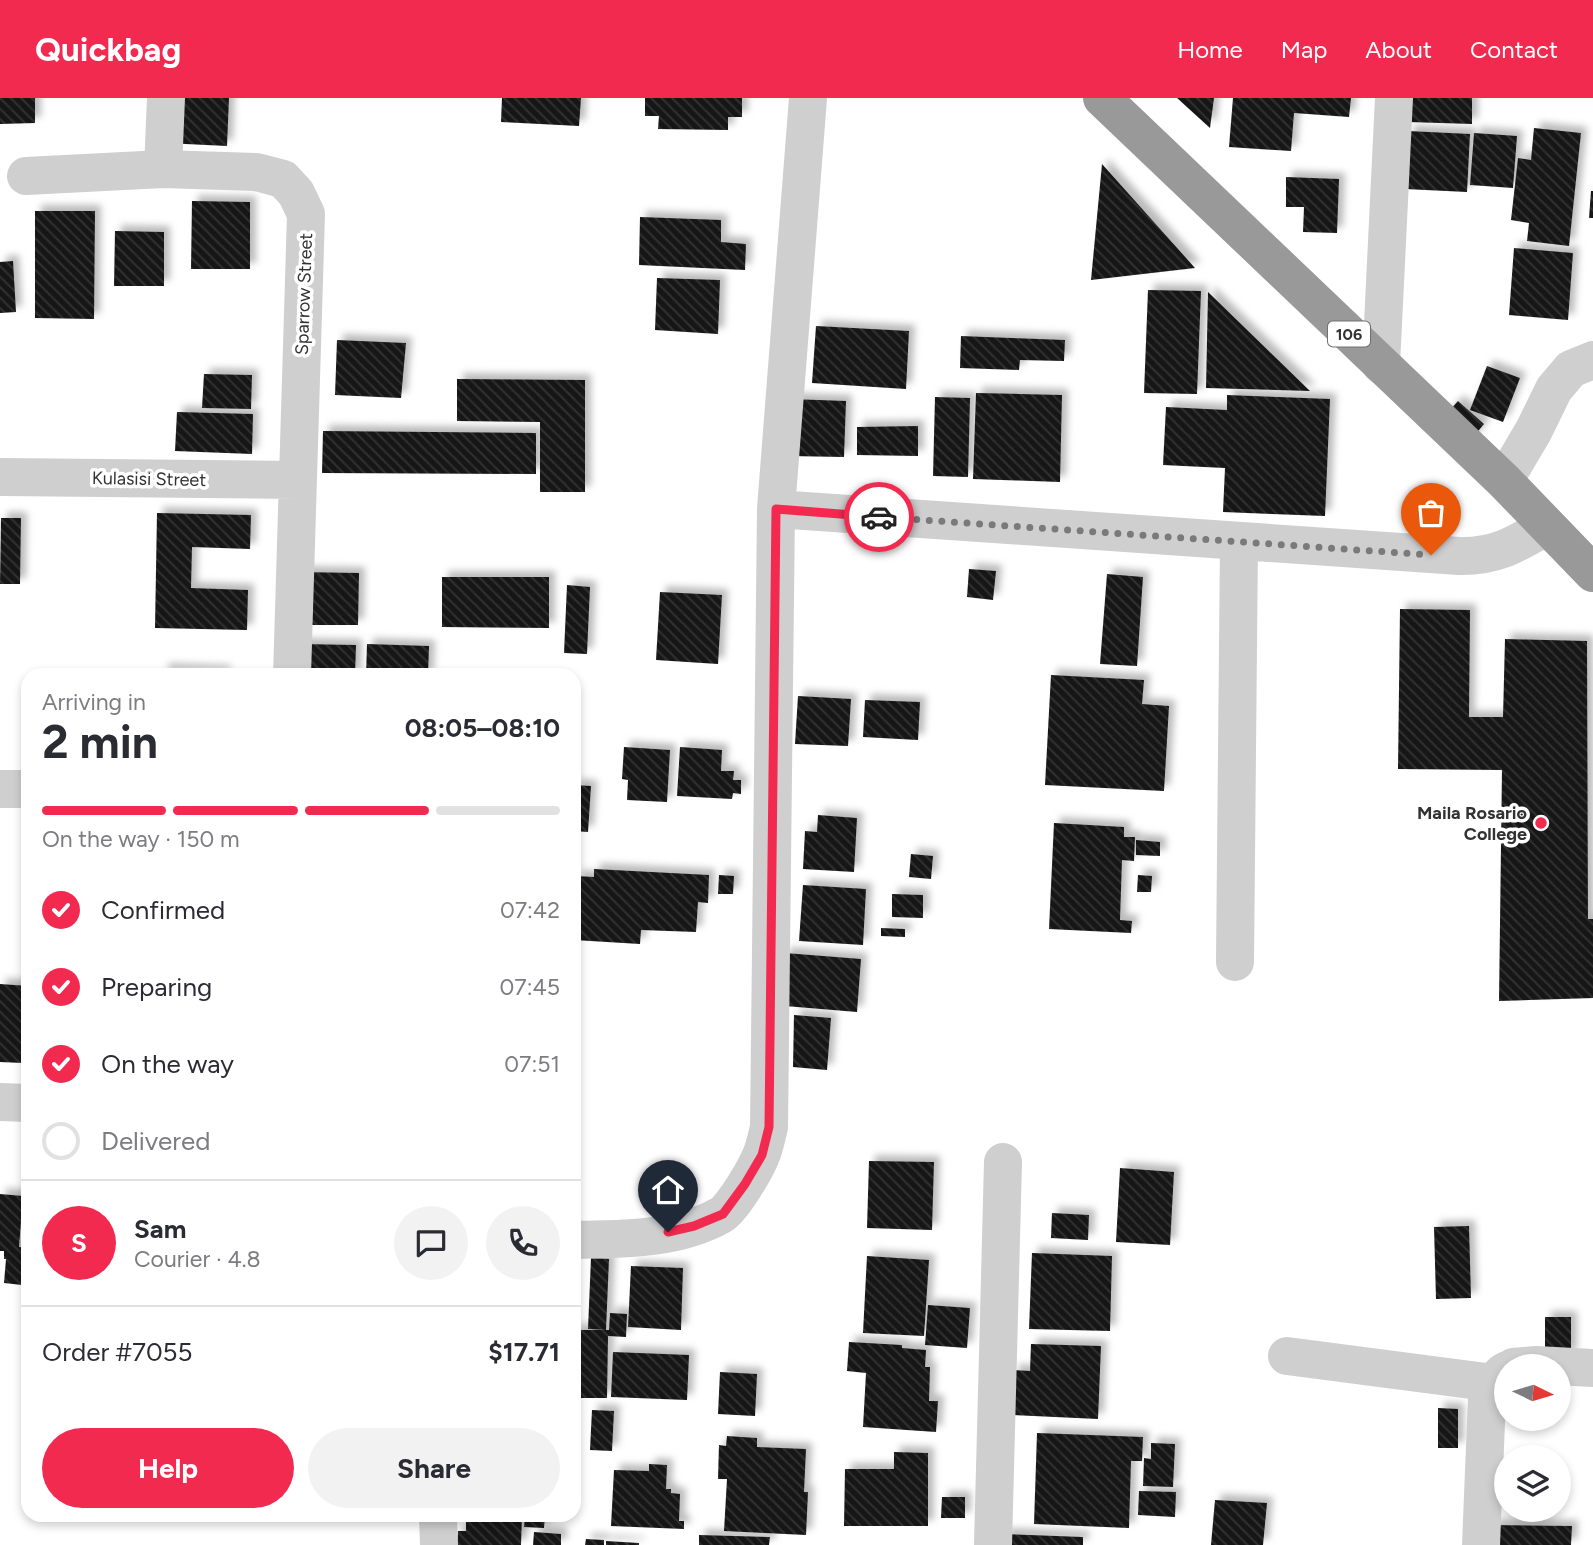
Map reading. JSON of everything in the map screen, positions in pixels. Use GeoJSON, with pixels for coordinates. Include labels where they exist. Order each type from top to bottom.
{"type":"FeatureCollection","features":[{"type":"Feature","properties":{"kind":"highway","name":"106"},"geometry":{"type":"LineString","coordinates":[[1102,98],[1504,481],[1593,573]]}},
{"type":"Feature","properties":{"kind":"street"},"geometry":{"type":"LineString","coordinates":[[163,169],[166,98]]}},
{"type":"Feature","properties":{"kind":"street"},"geometry":{"type":"LineString","coordinates":[[581,1241],[643,1238],[694,1226],[723,1214],[762,1155],[769,1127],[776,509],[808,98]]}},
{"type":"Feature","properties":{"kind":"street"},"geometry":{"type":"LineString","coordinates":[[1381,365],[1394,98]]}},
{"type":"Feature","properties":{"kind":"street","name":"Sparrow Street"},"geometry":{"type":"LineString","coordinates":[[26,176],[163,169],[256,172],[284,179],[296,193],[306,214],[292,668]]}},
{"type":"Feature","properties":{"kind":"street"},"geometry":{"type":"LineString","coordinates":[[1504,481],[1554,389],[1571,369],[1593,360]]}},
{"type":"Feature","properties":{"kind":"street","name":"Kulasisi Street"},"geometry":{"type":"LineString","coordinates":[[0,477],[298,480]]}},
{"type":"Feature","properties":{"kind":"street"},"geometry":{"type":"LineString","coordinates":[[776,509],[1477,557],[1504,551],[1547,526]]}},
{"type":"Feature","properties":{"kind":"street"},"geometry":{"type":"LineString","coordinates":[[1235,962],[1239,541]]}},
{"type":"Feature","properties":{"kind":"street"},"geometry":{"type":"LineString","coordinates":[[0,789],[21,789]]}},
{"type":"Feature","properties":{"kind":"street"},"geometry":{"type":"LineString","coordinates":[[0,1101],[21,1102]]}},
{"type":"Feature","properties":{"kind":"street"},"geometry":{"type":"LineString","coordinates":[[993,1545],[1003,1162]]}},
{"type":"Feature","properties":{"kind":"street"},"geometry":{"type":"LineString","coordinates":[[1287,1356],[1494,1372]]}},
{"type":"Feature","properties":{"kind":"street"},"geometry":{"type":"LineString","coordinates":[[1572,1367],[1593,1368]]}},
{"type":"Feature","properties":{"kind":"street"},"geometry":{"type":"LineString","coordinates":[[1481,1545],[1487,1398],[1494,1388]]}},
{"type":"Feature","properties":{"kind":"street"},"geometry":{"type":"LineString","coordinates":[[438,1522],[439,1545]]}},
{"type":"Feature","properties":{"kind":"building"},"geometry":{"type":"Polygon","coordinates":[[[0,98],[35,98],[35,123],[0,124],[0,98]]]}},
{"type":"Feature","properties":{"kind":"building"},"geometry":{"type":"Polygon","coordinates":[[[168,98],[229,98],[227,146],[165,143],[168,98]]]}},
{"type":"Feature","properties":{"kind":"building"},"geometry":{"type":"Polygon","coordinates":[[[502,98],[581,98],[579,126],[501,122],[502,98]]]}},
{"type":"Feature","properties":{"kind":"building"},"geometry":{"type":"Polygon","coordinates":[[[645,98],[742,98],[742,117],[728,117],[728,130],[658,129],[659,116],[645,116],[645,98]]]}},
{"type":"Feature","properties":{"kind":"building"},"geometry":{"type":"Polygon","coordinates":[[[1177,98],[1214,98],[1210,128],[1177,98]]]}},
{"type":"Feature","properties":{"kind":"building"},"geometry":{"type":"Polygon","coordinates":[[[1233,98],[1351,98],[1349,117],[1294,113],[1291,151],[1229,147],[1233,98]]]}},
{"type":"Feature","properties":{"kind":"building"},"geometry":{"type":"Polygon","coordinates":[[[1409,98],[1472,98],[1472,124],[1408,122],[1409,98]]]}},
{"type":"Feature","properties":{"kind":"building"},"geometry":{"type":"Polygon","coordinates":[[[1534,128],[1581,133],[1569,246],[1527,241],[1529,223],[1511,220],[1518,158],[1531,160],[1534,128]]]}},
{"type":"Feature","properties":{"kind":"building"},"geometry":{"type":"Polygon","coordinates":[[[1408,131],[1470,134],[1467,192],[1405,189],[1408,131]]]}},
{"type":"Feature","properties":{"kind":"building"},"geometry":{"type":"Polygon","coordinates":[[[1474,133],[1517,136],[1513,188],[1470,185],[1474,133]]]}},
{"type":"Feature","properties":{"kind":"building"},"geometry":{"type":"Polygon","coordinates":[[[1102,164],[1195,268],[1091,280],[1102,164]]]}},
{"type":"Feature","properties":{"kind":"building"},"geometry":{"type":"Polygon","coordinates":[[[1286,177],[1339,179],[1337,233],[1303,232],[1304,207],[1286,207],[1286,177]]]}},
{"type":"Feature","properties":{"kind":"building"},"geometry":{"type":"Polygon","coordinates":[[[1591,191],[1593,218],[1589,218],[1591,191]]]}},
{"type":"Feature","properties":{"kind":"building"},"geometry":{"type":"Polygon","coordinates":[[[192,201],[250,202],[250,269],[191,269],[192,201]]]}},
{"type":"Feature","properties":{"kind":"building"},"geometry":{"type":"Polygon","coordinates":[[[35,211],[95,211],[94,319],[35,318],[35,211]]]}},
{"type":"Feature","properties":{"kind":"building"},"geometry":{"type":"Polygon","coordinates":[[[640,217],[721,220],[721,242],[746,244],[745,270],[639,265],[640,217]]]}},
{"type":"Feature","properties":{"kind":"building"},"geometry":{"type":"Polygon","coordinates":[[[115,231],[164,232],[164,286],[114,286],[115,231]]]}},
{"type":"Feature","properties":{"kind":"building"},"geometry":{"type":"Polygon","coordinates":[[[1514,248],[1573,253],[1568,320],[1509,315],[1514,248]]]}},
{"type":"Feature","properties":{"kind":"building"},"geometry":{"type":"Polygon","coordinates":[[[13,261],[16,312],[0,313],[0,262],[13,261]]]}},
{"type":"Feature","properties":{"kind":"building"},"geometry":{"type":"Polygon","coordinates":[[[657,278],[720,280],[718,334],[655,330],[657,278]]]}},
{"type":"Feature","properties":{"kind":"building"},"geometry":{"type":"Polygon","coordinates":[[[1148,290],[1201,291],[1197,394],[1144,393],[1148,290]]]}},
{"type":"Feature","properties":{"kind":"building"},"geometry":{"type":"Polygon","coordinates":[[[1208,292],[1310,391],[1206,388],[1208,292]]]}},
{"type":"Feature","properties":{"kind":"building"},"geometry":{"type":"Polygon","coordinates":[[[816,326],[909,331],[906,389],[812,383],[816,326]]]}},
{"type":"Feature","properties":{"kind":"building"},"geometry":{"type":"Polygon","coordinates":[[[961,336],[1065,340],[1064,361],[1020,360],[1019,370],[960,368],[961,336]]]}},
{"type":"Feature","properties":{"kind":"building"},"geometry":{"type":"Polygon","coordinates":[[[337,340],[406,343],[401,398],[335,395],[337,340]]]}},
{"type":"Feature","properties":{"kind":"building"},"geometry":{"type":"Polygon","coordinates":[[[1487,366],[1520,378],[1503,422],[1470,410],[1487,366]]]}},
{"type":"Feature","properties":{"kind":"building"},"geometry":{"type":"Polygon","coordinates":[[[204,374],[252,375],[251,409],[202,408],[204,374]]]}},
{"type":"Feature","properties":{"kind":"building"},"geometry":{"type":"Polygon","coordinates":[[[457,379],[585,380],[585,492],[540,492],[540,422],[457,421],[457,379]]]}},
{"type":"Feature","properties":{"kind":"building"},"geometry":{"type":"Polygon","coordinates":[[[976,393],[1062,395],[1060,482],[973,479],[976,393]]]}},
{"type":"Feature","properties":{"kind":"building"},"geometry":{"type":"Polygon","coordinates":[[[1227,395],[1330,399],[1325,516],[1223,512],[1225,468],[1163,465],[1166,407],[1227,410],[1227,395]]]}},
{"type":"Feature","properties":{"kind":"building"},"geometry":{"type":"Polygon","coordinates":[[[935,397],[970,398],[968,477],[933,476],[935,397]]]}},
{"type":"Feature","properties":{"kind":"building"},"geometry":{"type":"Polygon","coordinates":[[[790,399],[846,401],[844,457],[788,456],[790,399]]]}},
{"type":"Feature","properties":{"kind":"building"},"geometry":{"type":"Polygon","coordinates":[[[1458,401],[1484,424],[1470,441],[1443,418],[1458,401]]]}},
{"type":"Feature","properties":{"kind":"building"},"geometry":{"type":"Polygon","coordinates":[[[177,412],[253,414],[252,454],[175,451],[177,412]]]}},
{"type":"Feature","properties":{"kind":"building"},"geometry":{"type":"Polygon","coordinates":[[[918,426],[918,456],[857,455],[857,427],[918,426]]]}},
{"type":"Feature","properties":{"kind":"building"},"geometry":{"type":"Polygon","coordinates":[[[323,431],[536,433],[536,474],[322,473],[323,431]]]}},
{"type":"Feature","properties":{"kind":"building"},"geometry":{"type":"Polygon","coordinates":[[[157,513],[251,515],[250,549],[192,547],[191,588],[248,590],[247,630],[155,628],[157,513]]]}},
{"type":"Feature","properties":{"kind":"building"},"geometry":{"type":"Polygon","coordinates":[[[1,518],[21,518],[20,584],[0,584],[1,518]]]}},
{"type":"Feature","properties":{"kind":"building"},"geometry":{"type":"Polygon","coordinates":[[[969,569],[996,571],[993,600],[967,597],[969,569]]]}},
{"type":"Feature","properties":{"kind":"building"},"geometry":{"type":"Polygon","coordinates":[[[298,572],[359,573],[358,625],[298,625],[298,572]]]}},
{"type":"Feature","properties":{"kind":"building"},"geometry":{"type":"Polygon","coordinates":[[[1107,574],[1143,577],[1137,666],[1100,664],[1107,574]]]}},
{"type":"Feature","properties":{"kind":"building"},"geometry":{"type":"Polygon","coordinates":[[[442,577],[549,577],[549,628],[442,627],[442,577]]]}},
{"type":"Feature","properties":{"kind":"building"},"geometry":{"type":"Polygon","coordinates":[[[567,585],[590,587],[587,654],[564,653],[567,585]]]}},
{"type":"Feature","properties":{"kind":"building"},"geometry":{"type":"Polygon","coordinates":[[[660,592],[722,595],[718,664],[656,660],[660,592]]]}},
{"type":"Feature","properties":{"kind":"building","name":"Maila Rosario College"},"geometry":{"type":"Polygon","coordinates":[[[1400,609],[1470,610],[1469,717],[1503,717],[1505,639],[1587,641],[1588,919],[1593,919],[1593,998],[1499,1001],[1502,770],[1398,769],[1400,609]]]}},
{"type":"Feature","properties":{"kind":"building"},"geometry":{"type":"Polygon","coordinates":[[[300,644],[356,645],[355,668],[299,668],[300,644]]]}},
{"type":"Feature","properties":{"kind":"building"},"geometry":{"type":"Polygon","coordinates":[[[367,644],[429,646],[428,668],[366,668],[367,644]]]}},
{"type":"Feature","properties":{"kind":"building"},"geometry":{"type":"Polygon","coordinates":[[[1051,675],[1144,680],[1142,704],[1169,706],[1164,791],[1045,785],[1051,675]]]}},
{"type":"Feature","properties":{"kind":"building"},"geometry":{"type":"Polygon","coordinates":[[[798,696],[851,699],[848,746],[795,744],[798,696]]]}},
{"type":"Feature","properties":{"kind":"building"},"geometry":{"type":"Polygon","coordinates":[[[865,700],[920,702],[918,740],[863,737],[865,700]]]}},
{"type":"Feature","properties":{"kind":"building"},"geometry":{"type":"Polygon","coordinates":[[[624,747],[670,750],[667,802],[627,800],[628,780],[622,779],[624,747]]]}},
{"type":"Feature","properties":{"kind":"building"},"geometry":{"type":"Polygon","coordinates":[[[680,747],[722,750],[721,771],[734,771],[733,780],[741,780],[741,794],[733,793],[732,799],[677,796],[680,747]]]}},
{"type":"Feature","properties":{"kind":"building"},"geometry":{"type":"Polygon","coordinates":[[[581,785],[591,786],[588,832],[581,832],[581,785]]]}},
{"type":"Feature","properties":{"kind":"building"},"geometry":{"type":"Polygon","coordinates":[[[818,815],[857,818],[854,872],[803,869],[805,831],[817,832],[818,815]]]}},
{"type":"Feature","properties":{"kind":"building"},"geometry":{"type":"Polygon","coordinates":[[[1054,823],[1124,827],[1124,837],[1135,837],[1134,861],[1122,860],[1120,920],[1132,921],[1131,933],[1049,929],[1054,823]]]}},
{"type":"Feature","properties":{"kind":"building"},"geometry":{"type":"Polygon","coordinates":[[[1136,840],[1160,842],[1160,856],[1136,855],[1136,840]]]}},
{"type":"Feature","properties":{"kind":"building"},"geometry":{"type":"Polygon","coordinates":[[[911,854],[933,856],[931,879],[909,877],[911,854]]]}},
{"type":"Feature","properties":{"kind":"building"},"geometry":{"type":"Polygon","coordinates":[[[594,869],[709,875],[708,903],[698,902],[696,932],[641,930],[640,944],[581,940],[581,876],[594,877],[594,869]]]}},
{"type":"Feature","properties":{"kind":"building"},"geometry":{"type":"Polygon","coordinates":[[[719,875],[734,876],[733,894],[718,894],[719,875]]]}},
{"type":"Feature","properties":{"kind":"building"},"geometry":{"type":"Polygon","coordinates":[[[1138,875],[1152,876],[1151,892],[1137,892],[1138,875]]]}},
{"type":"Feature","properties":{"kind":"building"},"geometry":{"type":"Polygon","coordinates":[[[803,885],[866,889],[863,945],[799,941],[803,885]]]}},
{"type":"Feature","properties":{"kind":"building"},"geometry":{"type":"Polygon","coordinates":[[[892,894],[923,895],[923,918],[892,917],[892,894]]]}},
{"type":"Feature","properties":{"kind":"building"},"geometry":{"type":"Polygon","coordinates":[[[881,928],[905,929],[905,937],[881,936],[881,928]]]}},
{"type":"Feature","properties":{"kind":"building"},"geometry":{"type":"Polygon","coordinates":[[[785,953],[861,959],[857,1012],[773,1005],[785,953]]]}},
{"type":"Feature","properties":{"kind":"building"},"geometry":{"type":"Polygon","coordinates":[[[0,984],[21,986],[21,1063],[0,1062],[0,984]]]}},
{"type":"Feature","properties":{"kind":"building"},"geometry":{"type":"Polygon","coordinates":[[[794,1015],[831,1018],[827,1070],[793,1067],[794,1015]]]}},
{"type":"Feature","properties":{"kind":"building"},"geometry":{"type":"Polygon","coordinates":[[[869,1161],[934,1162],[932,1230],[867,1228],[869,1161]]]}},
{"type":"Feature","properties":{"kind":"building"},"geometry":{"type":"Polygon","coordinates":[[[1120,1168],[1174,1172],[1170,1245],[1116,1242],[1120,1168]]]}},
{"type":"Feature","properties":{"kind":"building"},"geometry":{"type":"Polygon","coordinates":[[[0,1194],[21,1196],[21,1285],[4,1283],[6,1259],[4,1251],[0,1251],[0,1194]]]}},
{"type":"Feature","properties":{"kind":"building"},"geometry":{"type":"Polygon","coordinates":[[[1052,1213],[1089,1215],[1088,1240],[1051,1238],[1052,1213]]]}},
{"type":"Feature","properties":{"kind":"building"},"geometry":{"type":"Polygon","coordinates":[[[1469,1226],[1471,1298],[1436,1299],[1434,1227],[1469,1226]]]}},
{"type":"Feature","properties":{"kind":"building"},"geometry":{"type":"Polygon","coordinates":[[[1032,1253],[1112,1256],[1110,1331],[1029,1329],[1032,1253]]]}},
{"type":"Feature","properties":{"kind":"building"},"geometry":{"type":"Polygon","coordinates":[[[867,1256],[929,1260],[924,1336],[863,1333],[867,1256]]]}},
{"type":"Feature","properties":{"kind":"building"},"geometry":{"type":"Polygon","coordinates":[[[591,1258],[609,1259],[606,1330],[588,1329],[591,1258]]]}},
{"type":"Feature","properties":{"kind":"building"},"geometry":{"type":"Polygon","coordinates":[[[631,1266],[683,1268],[681,1330],[628,1327],[631,1266]]]}},
{"type":"Feature","properties":{"kind":"building"},"geometry":{"type":"Polygon","coordinates":[[[928,1305],[970,1308],[967,1348],[925,1345],[928,1305]]]}},
{"type":"Feature","properties":{"kind":"building"},"geometry":{"type":"Polygon","coordinates":[[[610,1313],[627,1314],[626,1337],[608,1336],[607,1398],[581,1398],[581,1330],[609,1330],[610,1313]]]}},
{"type":"Feature","properties":{"kind":"building"},"geometry":{"type":"Polygon","coordinates":[[[1545,1317],[1571,1317],[1571,1354],[1545,1354],[1545,1317]]]}},
{"type":"Feature","properties":{"kind":"building"},"geometry":{"type":"Polygon","coordinates":[[[849,1342],[902,1345],[902,1348],[926,1350],[925,1367],[930,1367],[929,1401],[938,1401],[936,1432],[863,1427],[866,1373],[847,1371],[849,1342]]]}},
{"type":"Feature","properties":{"kind":"building"},"geometry":{"type":"Polygon","coordinates":[[[1031,1344],[1101,1346],[1098,1419],[1012,1415],[1013,1370],[1030,1371],[1031,1344]]]}},
{"type":"Feature","properties":{"kind":"building"},"geometry":{"type":"Polygon","coordinates":[[[613,1352],[689,1355],[687,1400],[611,1397],[613,1352]]]}},
{"type":"Feature","properties":{"kind":"building"},"geometry":{"type":"Polygon","coordinates":[[[720,1372],[757,1374],[755,1416],[718,1414],[720,1372]]]}},
{"type":"Feature","properties":{"kind":"building"},"geometry":{"type":"Polygon","coordinates":[[[1438,1408],[1458,1409],[1458,1448],[1438,1448],[1438,1408]]]}},
{"type":"Feature","properties":{"kind":"building"},"geometry":{"type":"Polygon","coordinates":[[[592,1410],[614,1411],[612,1451],[590,1450],[592,1410]]]}},
{"type":"Feature","properties":{"kind":"building"},"geometry":{"type":"Polygon","coordinates":[[[1037,1433],[1143,1437],[1142,1461],[1131,1461],[1129,1528],[1034,1524],[1037,1433]]]}},
{"type":"Feature","properties":{"kind":"building"},"geometry":{"type":"Polygon","coordinates":[[[727,1436],[757,1438],[757,1447],[806,1449],[806,1535],[724,1531],[727,1479],[718,1479],[719,1445],[726,1446],[727,1436]]]}},
{"type":"Feature","properties":{"kind":"building"},"geometry":{"type":"Polygon","coordinates":[[[1151,1443],[1175,1444],[1173,1487],[1143,1486],[1144,1458],[1151,1459],[1151,1443]]]}},
{"type":"Feature","properties":{"kind":"building"},"geometry":{"type":"Polygon","coordinates":[[[894,1452],[928,1453],[928,1526],[844,1526],[845,1469],[894,1469],[894,1452]]]}},
{"type":"Feature","properties":{"kind":"building"},"geometry":{"type":"Polygon","coordinates":[[[649,1464],[667,1465],[666,1489],[680,1494],[679,1521],[684,1521],[684,1529],[611,1526],[614,1470],[649,1471],[649,1464]]]}},
{"type":"Feature","properties":{"kind":"building"},"geometry":{"type":"Polygon","coordinates":[[[1139,1491],[1176,1492],[1175,1517],[1138,1515],[1139,1491]]]}},
{"type":"Feature","properties":{"kind":"building"},"geometry":{"type":"Polygon","coordinates":[[[942,1497],[965,1497],[965,1518],[941,1518],[942,1497]]]}},
{"type":"Feature","properties":{"kind":"building"},"geometry":{"type":"Polygon","coordinates":[[[1215,1500],[1267,1503],[1263,1545],[1211,1545],[1215,1500]]]}},
{"type":"Feature","properties":{"kind":"building"},"geometry":{"type":"Polygon","coordinates":[[[466,1522],[522,1522],[521,1545],[457,1545],[458,1531],[466,1531],[466,1522]]]}},
{"type":"Feature","properties":{"kind":"building"},"geometry":{"type":"Polygon","coordinates":[[[524,1522],[544,1522],[544,1528],[524,1527],[524,1522]]]}},
{"type":"Feature","properties":{"kind":"building"},"geometry":{"type":"Polygon","coordinates":[[[1491,1525],[1572,1526],[1571,1545],[1491,1545],[1491,1525]]]}},
{"type":"Feature","properties":{"kind":"building"},"geometry":{"type":"Polygon","coordinates":[[[534,1532],[561,1534],[561,1545],[533,1545],[534,1532]]]}},
{"type":"Feature","properties":{"kind":"building"},"geometry":{"type":"Polygon","coordinates":[[[1003,1534],[1083,1537],[1083,1545],[1003,1545],[1003,1534]]]}},
{"type":"Feature","properties":{"kind":"building"},"geometry":{"type":"Polygon","coordinates":[[[699,1535],[770,1537],[769,1545],[699,1545],[699,1535]]]}},
{"type":"Feature","properties":{"kind":"building"},"geometry":{"type":"Polygon","coordinates":[[[586,1539],[604,1540],[604,1545],[585,1545],[586,1539]]]}},
{"type":"Feature","properties":{"kind":"building"},"geometry":{"type":"Polygon","coordinates":[[[606,1541],[639,1543],[639,1545],[606,1545],[606,1541]]]}},
{"type":"Feature","properties":{"kind":"way so far"},"geometry":{"type":"LineString","coordinates":[[879,517],[1431,555]]}},
{"type":"Feature","properties":{"kind":"place","name":"Maila Rosario College"},"geometry":{"type":"Point","coordinates":[1541,823]}},
{"type":"Feature","properties":{"kind":"route"},"geometry":{"type":"LineString","coordinates":[[668,1232],[694,1226],[723,1214],[762,1155],[769,1127],[776,509],[879,517]]}}]}
